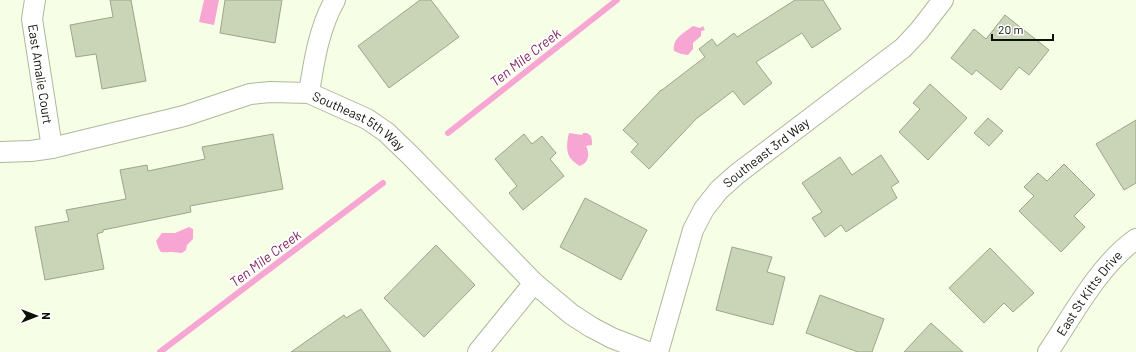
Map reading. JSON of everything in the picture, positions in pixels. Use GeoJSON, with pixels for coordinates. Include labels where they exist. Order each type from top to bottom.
{"type":"FeatureCollection","features":[{"type":"Feature","properties":{"kind":"street","name":"East Amalie Court"},"geometry":{"type":"LineString","coordinates":[[35,0],[32,20],[52,148]]}},
{"type":"Feature","properties":{"kind":"street"},"geometry":{"type":"LineString","coordinates":[[309,93],[315,54],[328,12],[335,0]]}},
{"type":"Feature","properties":{"kind":"street","name":"Southeast 3rd Way"},"geometry":{"type":"LineString","coordinates":[[658,352],[693,230],[704,209],[719,190],[737,174],[903,48],[943,0]]}},
{"type":"Feature","properties":{"kind":"street","name":"Southeast 5th Way"},"geometry":{"type":"LineString","coordinates":[[0,152],[31,151],[52,148],[184,116],[250,94],[277,92],[309,93],[367,119],[386,132],[534,283],[564,309],[591,327],[612,338],[648,352]]}},
{"type":"Feature","properties":{"kind":"street","name":"East St Kitts Drive"},"geometry":{"type":"LineString","coordinates":[[1048,352],[1097,279],[1112,260],[1136,239]]}},
{"type":"Feature","properties":{"kind":"street"},"geometry":{"type":"LineString","coordinates":[[478,352],[534,283]]}},
{"type":"Feature","properties":{"kind":"shaded area"},"geometry":{"type":"Polygon","coordinates":[[[204,0],[219,0],[214,25],[199,22],[204,0]]]}},
{"type":"Feature","properties":{"kind":"shaded area"},"geometry":{"type":"Polygon","coordinates":[[[693,26],[700,28],[703,26],[705,30],[701,31],[701,36],[693,43],[693,49],[688,55],[674,51],[674,46],[677,39],[693,26]]]}},
{"type":"Feature","properties":{"kind":"shaded area"},"geometry":{"type":"Polygon","coordinates":[[[569,133],[582,135],[583,133],[587,133],[591,136],[592,145],[586,146],[588,158],[582,165],[579,166],[569,156],[567,145],[569,133]]]}},
{"type":"Feature","properties":{"kind":"shaded area"},"geometry":{"type":"Polygon","coordinates":[[[189,227],[193,229],[193,239],[187,245],[186,250],[182,253],[160,251],[156,241],[162,233],[175,233],[189,227]]]}},
{"type":"Feature","properties":{"kind":"building"},"geometry":{"type":"Polygon","coordinates":[[[110,0],[131,0],[146,81],[102,89],[96,54],[76,57],[70,25],[113,17],[110,0]]]}},
{"type":"Feature","properties":{"kind":"building"},"geometry":{"type":"Polygon","coordinates":[[[225,0],[282,0],[275,43],[220,33],[225,0]]]}},
{"type":"Feature","properties":{"kind":"building"},"geometry":{"type":"Polygon","coordinates":[[[420,0],[431,0],[459,37],[389,88],[358,46],[420,0]]]}},
{"type":"Feature","properties":{"kind":"building"},"geometry":{"type":"Polygon","coordinates":[[[795,0],[823,0],[841,29],[812,48],[802,33],[756,62],[772,83],[744,105],[733,91],[696,119],[649,169],[631,152],[638,144],[623,130],[661,90],[705,57],[699,49],[712,39],[717,46],[734,33],[737,37],[795,0]]]}},
{"type":"Feature","properties":{"kind":"building"},"geometry":{"type":"Polygon","coordinates":[[[1005,15],[1049,50],[1029,75],[1019,67],[1001,90],[976,70],[972,75],[951,58],[974,29],[986,39],[1005,15]]]}},
{"type":"Feature","properties":{"kind":"building"},"geometry":{"type":"Polygon","coordinates":[[[930,84],[967,118],[928,160],[899,132],[920,109],[913,103],[930,84]]]}},
{"type":"Feature","properties":{"kind":"building"},"geometry":{"type":"Polygon","coordinates":[[[988,118],[1003,131],[989,146],[974,133],[988,118]]]}},
{"type":"Feature","properties":{"kind":"building"},"geometry":{"type":"Polygon","coordinates":[[[1136,120],[1136,183],[1124,190],[1096,144],[1136,120]]]}},
{"type":"Feature","properties":{"kind":"building"},"geometry":{"type":"Polygon","coordinates":[[[273,134],[283,189],[190,206],[191,212],[103,230],[103,232],[97,234],[104,269],[45,280],[35,227],[69,221],[66,210],[126,199],[120,170],[147,165],[148,171],[205,159],[202,147],[273,134]]]}},
{"type":"Feature","properties":{"kind":"building"},"geometry":{"type":"Polygon","coordinates":[[[524,134],[532,144],[542,136],[556,153],[550,159],[564,176],[523,210],[509,193],[517,186],[495,159],[524,134]]]}},
{"type":"Feature","properties":{"kind":"building"},"geometry":{"type":"Polygon","coordinates":[[[881,155],[899,182],[891,187],[897,198],[846,232],[841,225],[825,237],[812,218],[822,212],[802,183],[840,157],[852,175],[881,155]]]}},
{"type":"Feature","properties":{"kind":"building"},"geometry":{"type":"Polygon","coordinates":[[[1064,164],[1095,195],[1074,216],[1085,227],[1061,252],[1019,211],[1034,196],[1024,187],[1038,173],[1047,181],[1064,164]]]}},
{"type":"Feature","properties":{"kind":"building"},"geometry":{"type":"Polygon","coordinates":[[[585,198],[647,230],[621,280],[560,247],[585,198]]]}},
{"type":"Feature","properties":{"kind":"building"},"geometry":{"type":"Polygon","coordinates":[[[436,245],[475,285],[424,337],[384,298],[436,245]]]}},
{"type":"Feature","properties":{"kind":"building"},"geometry":{"type":"Polygon","coordinates":[[[732,247],[772,257],[767,272],[785,277],[773,325],[716,310],[732,247]]]}},
{"type":"Feature","properties":{"kind":"building"},"geometry":{"type":"Polygon","coordinates":[[[990,248],[1034,293],[1013,312],[1004,303],[984,323],[949,288],[990,248]]]}},
{"type":"Feature","properties":{"kind":"building"},"geometry":{"type":"Polygon","coordinates":[[[820,295],[884,319],[872,352],[858,352],[806,333],[820,295]]]}},
{"type":"Feature","properties":{"kind":"building"},"geometry":{"type":"Polygon","coordinates":[[[361,309],[391,352],[291,352],[344,315],[346,318],[361,309]]]}},
{"type":"Feature","properties":{"kind":"building"},"geometry":{"type":"Polygon","coordinates":[[[931,323],[963,352],[904,352],[931,323]]]}},
{"type":"Feature","properties":{"kind":"waterway","name":"Ten Mile Creek"},"geometry":{"type":"LineString","coordinates":[[448,133],[617,0]]}},
{"type":"Feature","properties":{"kind":"waterway","name":"Ten Mile Creek"},"geometry":{"type":"LineString","coordinates":[[160,352],[383,183]]}}]}
